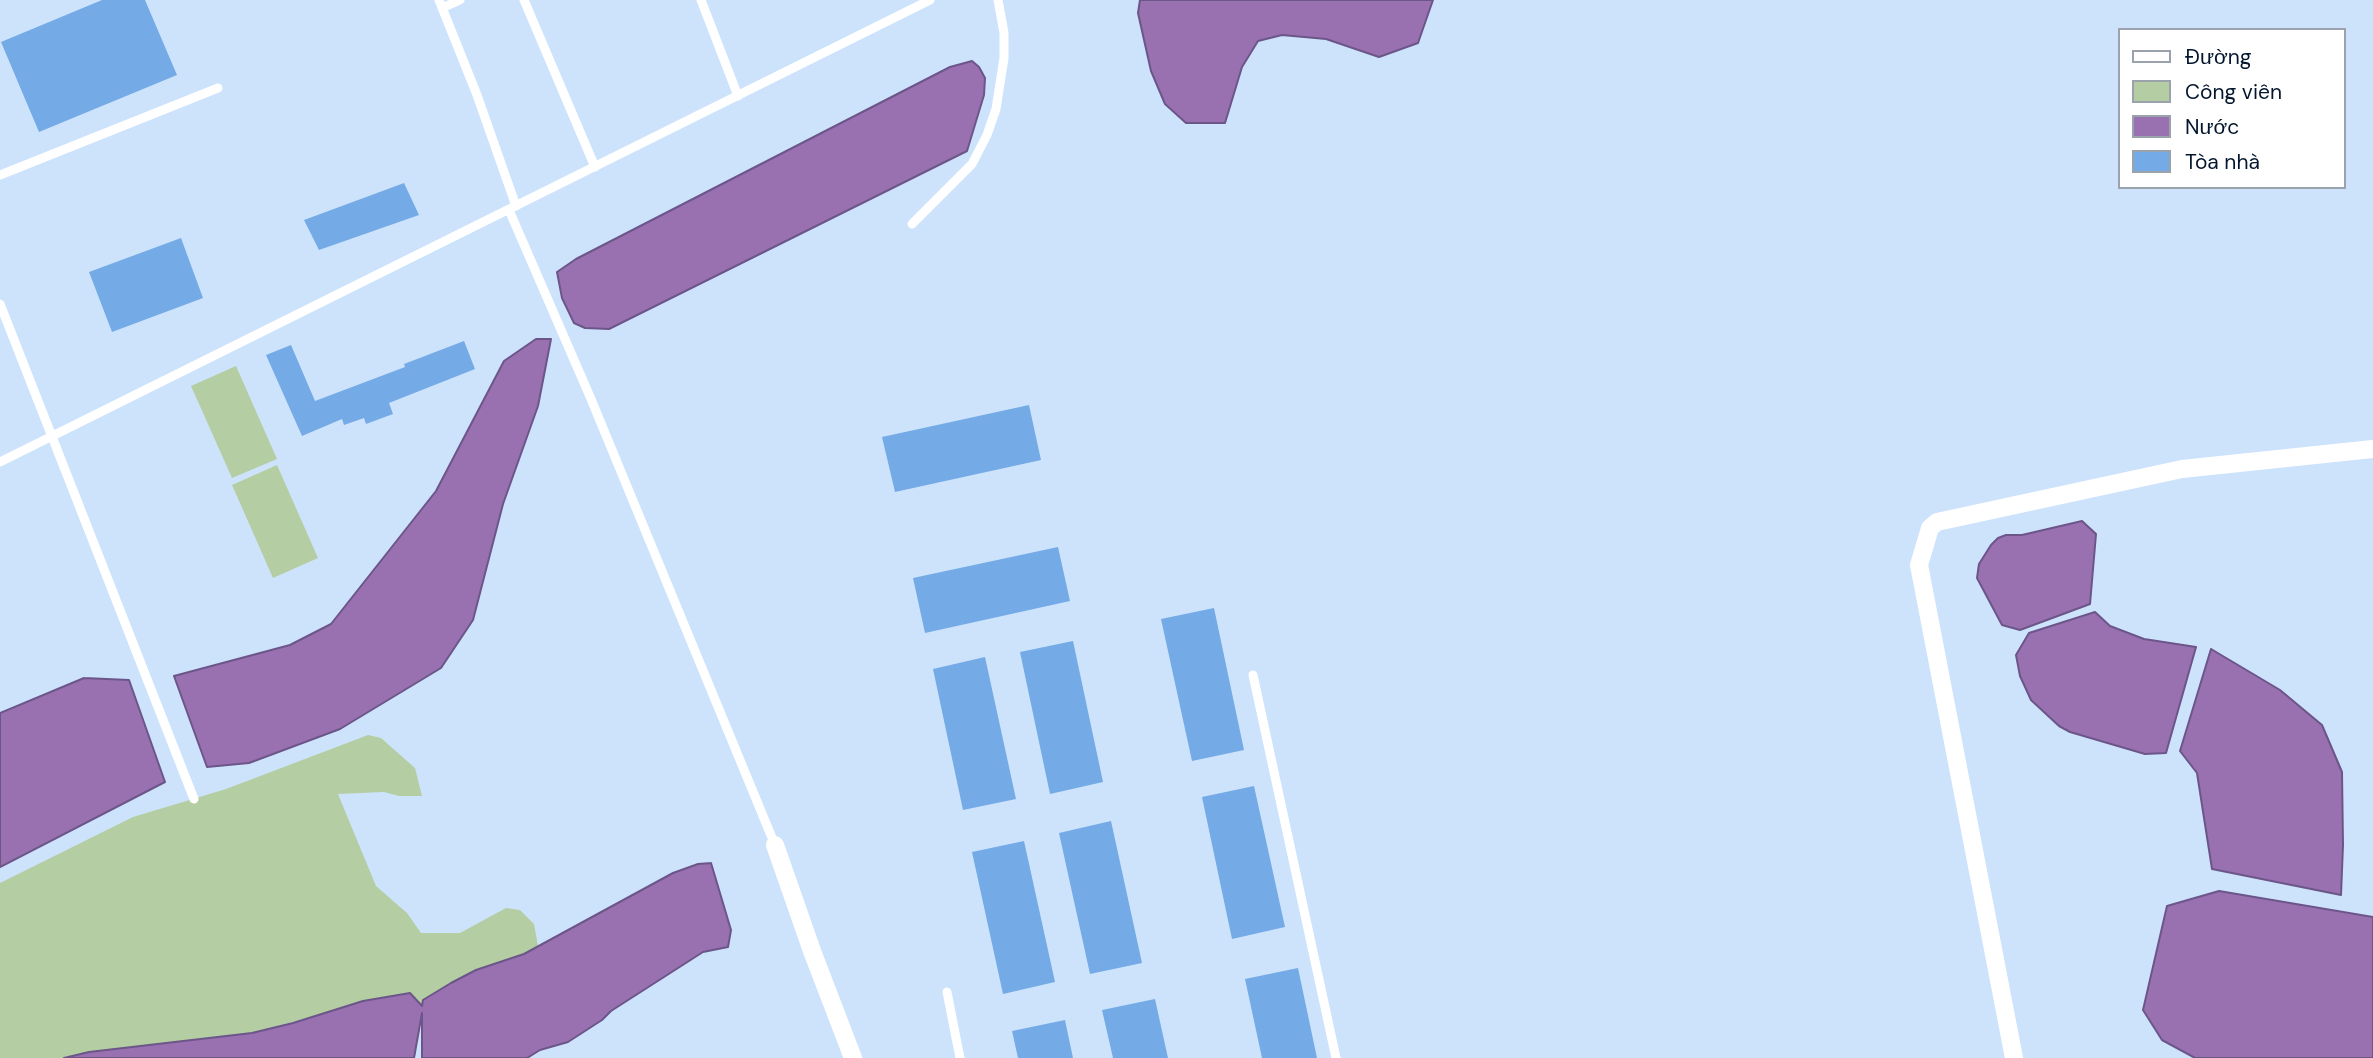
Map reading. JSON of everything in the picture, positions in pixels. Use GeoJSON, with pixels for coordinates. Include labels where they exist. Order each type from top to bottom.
{"type":"FeatureCollection","features":[{"type":"Feature","properties":{"kind":"street"},"geometry":{"type":"LineString","coordinates":[[2014,1058],[1919,565],[1930,528],[1937,522],[2182,469],[2373,449]]}},
{"type":"Feature","properties":{"kind":"street"},"geometry":{"type":"LineString","coordinates":[[775,845],[853,1058]]}},
{"type":"Feature","properties":{"kind":"lane"},"geometry":{"type":"LineString","coordinates":[[460,0],[441,4],[477,95],[512,208],[775,845]]}},
{"type":"Feature","properties":{"kind":"lane"},"geometry":{"type":"LineString","coordinates":[[524,0],[595,167]]}},
{"type":"Feature","properties":{"kind":"lane"},"geometry":{"type":"LineString","coordinates":[[701,0],[738,96]]}},
{"type":"Feature","properties":{"kind":"lane"},"geometry":{"type":"LineString","coordinates":[[0,462],[930,0]]}},
{"type":"Feature","properties":{"kind":"lane"},"geometry":{"type":"LineString","coordinates":[[912,224],[972,164],[987,135],[996,109],[1004,58],[1004,33],[998,0]]}},
{"type":"Feature","properties":{"kind":"lane"},"geometry":{"type":"LineString","coordinates":[[0,175],[218,88]]}},
{"type":"Feature","properties":{"kind":"lane"},"geometry":{"type":"LineString","coordinates":[[0,304],[194,799]]}},
{"type":"Feature","properties":{"kind":"lane"},"geometry":{"type":"LineString","coordinates":[[1253,676],[1336,1058]]}},
{"type":"Feature","properties":{"kind":"lane"},"geometry":{"type":"LineString","coordinates":[[947,992],[960,1058]]}},
{"type":"Feature","properties":{"kind":"green space"},"geometry":{"type":"Polygon","coordinates":[[[236,366],[277,459],[232,478],[191,386],[236,366]]]}},
{"type":"Feature","properties":{"kind":"green space"},"geometry":{"type":"Polygon","coordinates":[[[277,465],[318,558],[273,578],[232,485],[277,465]]]}},
{"type":"Feature","properties":{"kind":"green space"},"geometry":{"type":"Polygon","coordinates":[[[368,735],[381,738],[415,768],[422,796],[399,796],[384,792],[338,794],[376,886],[407,913],[421,933],[460,933],[506,908],[520,910],[534,924],[538,946],[524,954],[476,970],[451,983],[423,1007],[410,993],[252,1033],[89,1052],[64,1058],[0,1058],[0,883],[133,817],[226,789],[368,735]]]}},
{"type":"Feature","properties":{"kind":"water"},"geometry":{"type":"Polygon","coordinates":[[[1140,0],[1433,0],[1418,43],[1379,57],[1326,39],[1282,35],[1258,41],[1242,67],[1225,123],[1186,123],[1165,104],[1151,71],[1138,13],[1140,0]]]}},
{"type":"Feature","properties":{"kind":"water"},"geometry":{"type":"Polygon","coordinates":[[[972,61],[985,78],[984,95],[967,151],[609,329],[585,328],[574,323],[562,298],[557,272],[576,259],[950,67],[972,61]]]}},
{"type":"Feature","properties":{"kind":"water"},"geometry":{"type":"Polygon","coordinates":[[[536,339],[551,339],[538,406],[503,504],[473,620],[441,668],[340,729],[249,763],[207,767],[174,676],[290,645],[331,624],[436,491],[504,361],[536,339]]]}},
{"type":"Feature","properties":{"kind":"water"},"geometry":{"type":"Polygon","coordinates":[[[2082,521],[2096,534],[2090,604],[2020,630],[2002,625],[1977,578],[1979,564],[1991,545],[2006,535],[2022,535],[2082,521]]]}},
{"type":"Feature","properties":{"kind":"water"},"geometry":{"type":"Polygon","coordinates":[[[2095,612],[2110,626],[2144,639],[2196,647],[2166,753],[2145,754],[2070,732],[2059,726],[2031,700],[2020,676],[2016,655],[2029,633],[2095,612]]]}},
{"type":"Feature","properties":{"kind":"water"},"geometry":{"type":"Polygon","coordinates":[[[2211,649],[2280,690],[2322,725],[2342,772],[2341,895],[2212,869],[2197,773],[2180,751],[2211,649]]]}},
{"type":"Feature","properties":{"kind":"water"},"geometry":{"type":"Polygon","coordinates":[[[84,678],[129,680],[165,782],[0,867],[0,713],[84,678]]]}},
{"type":"Feature","properties":{"kind":"water"},"geometry":{"type":"Polygon","coordinates":[[[711,863],[731,930],[728,947],[703,952],[568,1042],[540,1050],[527,1058],[422,1058],[422,1013],[414,1058],[64,1058],[89,1052],[252,1033],[363,1001],[410,993],[422,1006],[423,1000],[476,970],[524,954],[673,873],[698,864],[711,863]]]}},
{"type":"Feature","properties":{"kind":"water"},"geometry":{"type":"Polygon","coordinates":[[[2219,891],[2373,917],[2373,1058],[2195,1058],[2162,1040],[2143,1010],[2167,906],[2219,891]]]}},
{"type":"Feature","properties":{"kind":"building"},"geometry":{"type":"Polygon","coordinates":[[[102,0],[145,0],[177,75],[39,132],[1,42],[102,0]]]}},
{"type":"Feature","properties":{"kind":"building"},"geometry":{"type":"Polygon","coordinates":[[[404,183],[419,215],[319,250],[304,220],[404,183]]]}},
{"type":"Feature","properties":{"kind":"building"},"geometry":{"type":"Polygon","coordinates":[[[181,238],[203,298],[112,332],[89,272],[181,238]]]}},
{"type":"Feature","properties":{"kind":"building"},"geometry":{"type":"Polygon","coordinates":[[[464,341],[475,369],[389,403],[393,414],[366,424],[364,418],[344,425],[342,419],[302,436],[266,355],[291,345],[315,401],[464,341]]]}},
{"type":"Feature","properties":{"kind":"building"},"geometry":{"type":"Polygon","coordinates":[[[1029,405],[1041,460],[895,492],[882,437],[1029,405]]]}},
{"type":"Feature","properties":{"kind":"building"},"geometry":{"type":"Polygon","coordinates":[[[1058,547],[1070,601],[925,633],[913,578],[1058,547]]]}},
{"type":"Feature","properties":{"kind":"building"},"geometry":{"type":"Polygon","coordinates":[[[1214,608],[1244,750],[1192,761],[1161,619],[1214,608]]]}},
{"type":"Feature","properties":{"kind":"building"},"geometry":{"type":"Polygon","coordinates":[[[1073,641],[1103,782],[1050,794],[1020,652],[1073,641]]]}},
{"type":"Feature","properties":{"kind":"building"},"geometry":{"type":"Polygon","coordinates":[[[985,657],[1016,799],[963,810],[933,669],[985,657]]]}},
{"type":"Feature","properties":{"kind":"building"},"geometry":{"type":"Polygon","coordinates":[[[1254,786],[1285,927],[1232,939],[1202,797],[1254,786]]]}},
{"type":"Feature","properties":{"kind":"building"},"geometry":{"type":"Polygon","coordinates":[[[1111,821],[1142,963],[1090,974],[1059,833],[1111,821]]]}},
{"type":"Feature","properties":{"kind":"building"},"geometry":{"type":"Polygon","coordinates":[[[1024,841],[1055,982],[1003,994],[972,852],[1024,841]]]}},
{"type":"Feature","properties":{"kind":"building"},"geometry":{"type":"Polygon","coordinates":[[[1298,968],[1317,1058],[1262,1058],[1245,979],[1298,968]]]}},
{"type":"Feature","properties":{"kind":"building"},"geometry":{"type":"Polygon","coordinates":[[[1155,999],[1168,1058],[1113,1058],[1102,1010],[1155,999]]]}},
{"type":"Feature","properties":{"kind":"building"},"geometry":{"type":"Polygon","coordinates":[[[1065,1020],[1073,1058],[1018,1058],[1012,1031],[1065,1020]]]}}]}
